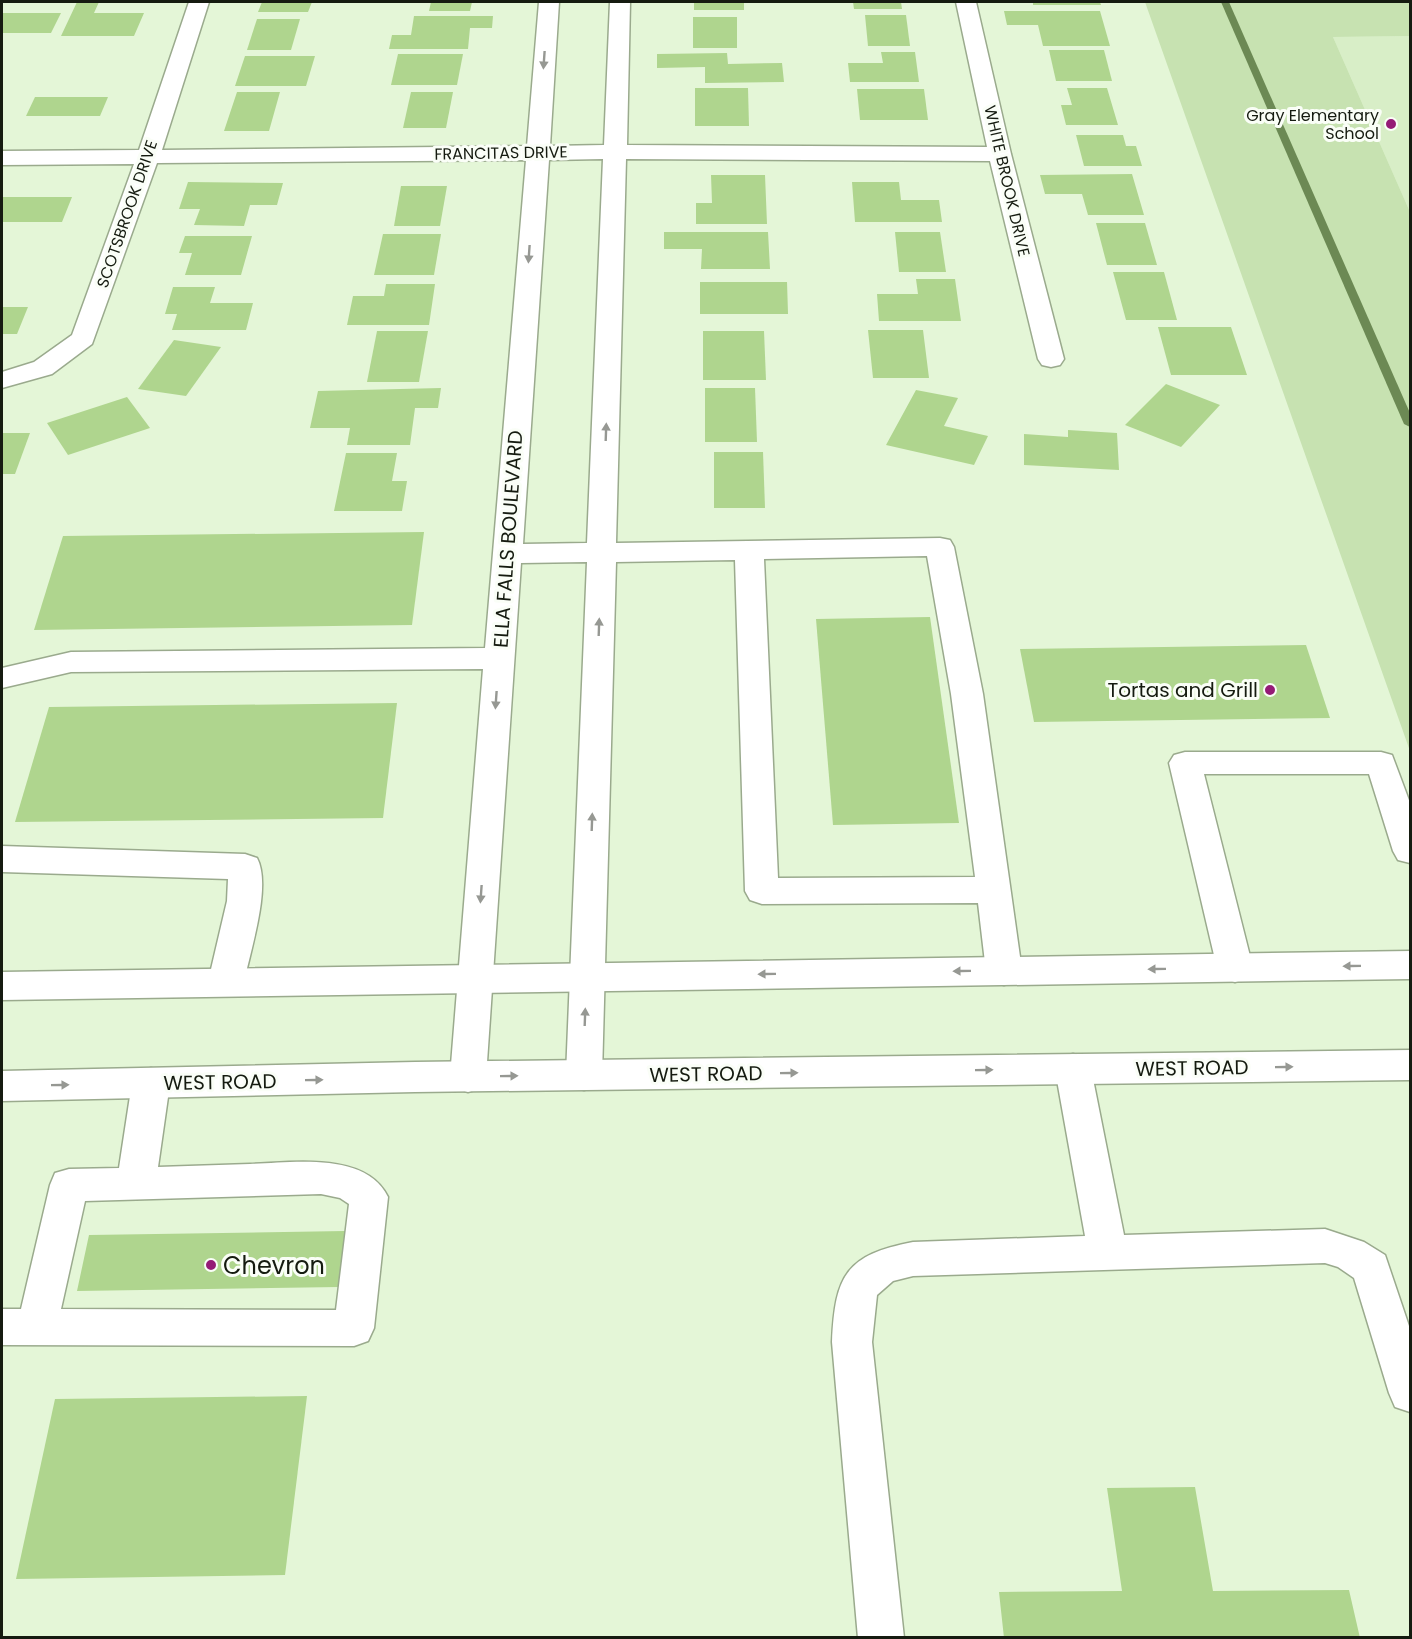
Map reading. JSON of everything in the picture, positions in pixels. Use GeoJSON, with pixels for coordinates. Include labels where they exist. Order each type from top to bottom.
{"type":"FeatureCollection","features":[{"type":"Feature","properties":{"kind":"street","name":"SCOTSBROOK DRIVE"},"geometry":{"type":"LineString","coordinates":[[2,380],[43,368],[83,339],[148,157],[199,2]]}},
{"type":"Feature","properties":{"kind":"street","name":"ELLA FALLS BOULEVARD"},"geometry":{"type":"LineString","coordinates":[[468,1077],[549,2]]}},
{"type":"Feature","properties":{"kind":"street"},"geometry":{"type":"LineString","coordinates":[[584,1075],[620,2]]}},
{"type":"Feature","properties":{"kind":"street","name":"WHITE BROOK DRIVE"},"geometry":{"type":"LineString","coordinates":[[966,2],[1000,153],[1051,360]]}},
{"type":"Feature","properties":{"kind":"street","name":"FRANCITAS DRIVE"},"geometry":{"type":"LineString","coordinates":[[2,158],[537,152],[1000,153]]}},
{"type":"Feature","properties":{"kind":"street"},"geometry":{"type":"LineString","coordinates":[[507,554],[940,547],[967,694],[1004,971]]}},
{"type":"Feature","properties":{"kind":"street"},"geometry":{"type":"LineString","coordinates":[[749,550],[762,891],[994,890]]}},
{"type":"Feature","properties":{"kind":"street"},"geometry":{"type":"LineString","coordinates":[[2,678],[71,662],[499,658]]}},
{"type":"Feature","properties":{"kind":"street"},"geometry":{"type":"LineString","coordinates":[[1235,968],[1185,763],[1381,763],[1410,851]]}},
{"type":"Feature","properties":{"kind":"street"},"geometry":{"type":"LineString","coordinates":[[2,859],[245,867],[244,901],[226,982]]}},
{"type":"Feature","properties":{"kind":"street"},"geometry":{"type":"LineString","coordinates":[[2,986],[1410,965]]}},
{"type":"Feature","properties":{"kind":"street","name":"WEST ROAD"},"geometry":{"type":"LineString","coordinates":[[2,1086],[584,1075],[1410,1065]]}},
{"type":"Feature","properties":{"kind":"street"},"geometry":{"type":"LineString","coordinates":[[1073,1069],[1107,1253]]}},
{"type":"Feature","properties":{"kind":"street"},"geometry":{"type":"LineString","coordinates":[[136,1185],[151,1083]]}},
{"type":"Feature","properties":{"kind":"street"},"geometry":{"type":"LineString","coordinates":[[321,1178],[350,1185],[369,1197],[354,1328],[19,1327],[69,1185],[136,1185],[321,1178]]}},
{"type":"Feature","properties":{"kind":"street"},"geometry":{"type":"LineString","coordinates":[[881,1638],[852,1342],[853,1312],[857,1289],[872,1270],[892,1262],[913,1259],[1325,1246],[1350,1254],[1371,1267],[1410,1393]]}},
{"type":"Feature","properties":{"kind":"shaded area"},"geometry":{"type":"Polygon","coordinates":[[[1145,2],[1410,2],[1410,36],[1333,37],[1410,212],[1410,751],[1145,2]]]}},
{"type":"Feature","properties":{"kind":"shaded area","name":"Gray Elementary School"},"geometry":{"type":"Polygon","coordinates":[[[1410,36],[1410,212],[1333,37],[1410,36]]]}},
{"type":"Feature","properties":{"kind":"building"},"geometry":{"type":"Polygon","coordinates":[[[77,2],[99,2],[94,13],[144,13],[134,36],[61,36],[77,2]]]}},
{"type":"Feature","properties":{"kind":"building"},"geometry":{"type":"Polygon","coordinates":[[[262,2],[312,2],[308,12],[258,12],[262,2]]]}},
{"type":"Feature","properties":{"kind":"building"},"geometry":{"type":"Polygon","coordinates":[[[431,2],[472,2],[470,11],[429,11],[431,2]]]}},
{"type":"Feature","properties":{"kind":"building"},"geometry":{"type":"Polygon","coordinates":[[[694,2],[744,2],[744,10],[694,10],[694,2]]]}},
{"type":"Feature","properties":{"kind":"building"},"geometry":{"type":"Polygon","coordinates":[[[853,2],[901,2],[902,9],[854,9],[853,2]]]}},
{"type":"Feature","properties":{"kind":"building"},"geometry":{"type":"Polygon","coordinates":[[[1033,2],[1100,2],[1101,5],[1033,5],[1033,2]]]}},
{"type":"Feature","properties":{"kind":"building"},"geometry":{"type":"Polygon","coordinates":[[[1004,11],[1100,11],[1110,46],[1043,46],[1038,25],[1007,25],[1004,11]]]}},
{"type":"Feature","properties":{"kind":"building"},"geometry":{"type":"Polygon","coordinates":[[[2,13],[61,13],[51,33],[2,33],[2,13]]]}},
{"type":"Feature","properties":{"kind":"building"},"geometry":{"type":"Polygon","coordinates":[[[865,15],[906,15],[910,46],[868,46],[865,15]]]}},
{"type":"Feature","properties":{"kind":"building"},"geometry":{"type":"Polygon","coordinates":[[[414,16],[493,16],[492,28],[470,28],[468,49],[389,49],[392,35],[411,35],[414,16]]]}},
{"type":"Feature","properties":{"kind":"building"},"geometry":{"type":"Polygon","coordinates":[[[693,17],[737,17],[737,48],[693,48],[693,17]]]}},
{"type":"Feature","properties":{"kind":"building"},"geometry":{"type":"Polygon","coordinates":[[[257,19],[300,19],[291,50],[247,50],[257,19]]]}},
{"type":"Feature","properties":{"kind":"building"},"geometry":{"type":"Polygon","coordinates":[[[1049,50],[1104,50],[1112,81],[1056,81],[1049,50]]]}},
{"type":"Feature","properties":{"kind":"building"},"geometry":{"type":"Polygon","coordinates":[[[881,52],[915,52],[919,82],[850,82],[848,63],[883,63],[881,52]]]}},
{"type":"Feature","properties":{"kind":"building"},"geometry":{"type":"Polygon","coordinates":[[[727,53],[728,64],[782,63],[784,82],[705,83],[705,67],[657,68],[657,54],[727,53]]]}},
{"type":"Feature","properties":{"kind":"building"},"geometry":{"type":"Polygon","coordinates":[[[398,54],[463,54],[457,85],[391,85],[398,54]]]}},
{"type":"Feature","properties":{"kind":"building"},"geometry":{"type":"Polygon","coordinates":[[[245,56],[315,56],[306,86],[235,86],[245,56]]]}},
{"type":"Feature","properties":{"kind":"building"},"geometry":{"type":"Polygon","coordinates":[[[695,88],[748,88],[749,126],[695,126],[695,88]]]}},
{"type":"Feature","properties":{"kind":"building"},"geometry":{"type":"Polygon","coordinates":[[[1067,88],[1107,88],[1118,125],[1066,125],[1061,105],[1072,105],[1067,88]]]}},
{"type":"Feature","properties":{"kind":"building"},"geometry":{"type":"Polygon","coordinates":[[[857,89],[924,89],[928,120],[860,120],[857,89]]]}},
{"type":"Feature","properties":{"kind":"building"},"geometry":{"type":"Polygon","coordinates":[[[237,92],[280,92],[269,131],[224,131],[237,92]]]}},
{"type":"Feature","properties":{"kind":"building"},"geometry":{"type":"Polygon","coordinates":[[[411,92],[453,92],[446,128],[403,128],[411,92]]]}},
{"type":"Feature","properties":{"kind":"building"},"geometry":{"type":"Polygon","coordinates":[[[35,97],[108,97],[100,116],[26,116],[35,97]]]}},
{"type":"Feature","properties":{"kind":"building"},"geometry":{"type":"Polygon","coordinates":[[[1076,135],[1123,135],[1126,146],[1136,146],[1142,166],[1084,166],[1076,135]]]}},
{"type":"Feature","properties":{"kind":"building"},"geometry":{"type":"Polygon","coordinates":[[[1132,174],[1144,215],[1088,215],[1082,194],[1045,194],[1040,175],[1132,174]]]}},
{"type":"Feature","properties":{"kind":"building"},"geometry":{"type":"Polygon","coordinates":[[[711,175],[765,175],[767,224],[696,224],[696,203],[712,203],[711,175]]]}},
{"type":"Feature","properties":{"kind":"building"},"geometry":{"type":"Polygon","coordinates":[[[188,182],[283,183],[277,205],[250,205],[244,226],[194,225],[200,209],[179,209],[188,182]]]}},
{"type":"Feature","properties":{"kind":"building"},"geometry":{"type":"Polygon","coordinates":[[[852,182],[899,182],[901,200],[939,200],[942,222],[855,222],[852,182]]]}},
{"type":"Feature","properties":{"kind":"building"},"geometry":{"type":"Polygon","coordinates":[[[401,186],[447,186],[440,226],[394,226],[401,186]]]}},
{"type":"Feature","properties":{"kind":"building"},"geometry":{"type":"Polygon","coordinates":[[[2,197],[72,197],[62,222],[2,222],[2,197]]]}},
{"type":"Feature","properties":{"kind":"building"},"geometry":{"type":"Polygon","coordinates":[[[1096,223],[1145,223],[1157,265],[1107,265],[1096,223]]]}},
{"type":"Feature","properties":{"kind":"building"},"geometry":{"type":"Polygon","coordinates":[[[664,232],[768,232],[770,269],[701,269],[702,249],[664,249],[664,232]]]}},
{"type":"Feature","properties":{"kind":"building"},"geometry":{"type":"Polygon","coordinates":[[[895,232],[940,232],[946,272],[899,272],[895,232]]]}},
{"type":"Feature","properties":{"kind":"building"},"geometry":{"type":"Polygon","coordinates":[[[383,234],[441,234],[434,275],[374,275],[383,234]]]}},
{"type":"Feature","properties":{"kind":"building"},"geometry":{"type":"Polygon","coordinates":[[[185,236],[252,236],[241,275],[185,275],[192,253],[179,253],[185,236]]]}},
{"type":"Feature","properties":{"kind":"building"},"geometry":{"type":"Polygon","coordinates":[[[1113,272],[1164,272],[1177,320],[1126,320],[1113,272]]]}},
{"type":"Feature","properties":{"kind":"building"},"geometry":{"type":"Polygon","coordinates":[[[916,279],[955,279],[961,321],[879,321],[877,294],[918,294],[916,279]]]}},
{"type":"Feature","properties":{"kind":"building"},"geometry":{"type":"Polygon","coordinates":[[[700,282],[787,282],[788,314],[700,314],[700,282]]]}},
{"type":"Feature","properties":{"kind":"building"},"geometry":{"type":"Polygon","coordinates":[[[386,284],[435,284],[429,325],[347,325],[353,296],[384,296],[386,284]]]}},
{"type":"Feature","properties":{"kind":"building"},"geometry":{"type":"Polygon","coordinates":[[[173,287],[215,287],[210,303],[253,303],[246,330],[172,330],[177,314],[165,314],[173,287]]]}},
{"type":"Feature","properties":{"kind":"building"},"geometry":{"type":"Polygon","coordinates":[[[2,307],[28,307],[17,334],[2,334],[2,307]]]}},
{"type":"Feature","properties":{"kind":"building"},"geometry":{"type":"Polygon","coordinates":[[[1158,327],[1231,327],[1247,375],[1171,375],[1158,327]]]}},
{"type":"Feature","properties":{"kind":"building"},"geometry":{"type":"Polygon","coordinates":[[[868,330],[923,330],[929,378],[873,378],[868,330]]]}},
{"type":"Feature","properties":{"kind":"building"},"geometry":{"type":"Polygon","coordinates":[[[377,331],[428,331],[419,382],[367,382],[377,331]]]}},
{"type":"Feature","properties":{"kind":"building"},"geometry":{"type":"Polygon","coordinates":[[[703,331],[764,331],[766,380],[703,380],[703,331]]]}},
{"type":"Feature","properties":{"kind":"building"},"geometry":{"type":"Polygon","coordinates":[[[174,340],[221,347],[186,396],[138,389],[174,340]]]}},
{"type":"Feature","properties":{"kind":"building"},"geometry":{"type":"Polygon","coordinates":[[[1166,384],[1220,405],[1181,447],[1125,425],[1166,384]]]}},
{"type":"Feature","properties":{"kind":"building"},"geometry":{"type":"Polygon","coordinates":[[[441,388],[438,408],[415,408],[410,445],[347,445],[350,428],[310,428],[318,391],[441,388]]]}},
{"type":"Feature","properties":{"kind":"building"},"geometry":{"type":"Polygon","coordinates":[[[705,388],[755,388],[757,442],[705,442],[705,388]]]}},
{"type":"Feature","properties":{"kind":"building"},"geometry":{"type":"Polygon","coordinates":[[[916,390],[958,398],[944,426],[988,436],[974,465],[886,445],[916,390]]]}},
{"type":"Feature","properties":{"kind":"building"},"geometry":{"type":"Polygon","coordinates":[[[127,397],[150,428],[68,455],[47,423],[127,397]]]}},
{"type":"Feature","properties":{"kind":"building"},"geometry":{"type":"Polygon","coordinates":[[[1068,430],[1117,433],[1119,470],[1024,465],[1024,434],[1068,437],[1068,430]]]}},
{"type":"Feature","properties":{"kind":"building"},"geometry":{"type":"Polygon","coordinates":[[[2,433],[30,433],[15,474],[2,474],[2,433]]]}},
{"type":"Feature","properties":{"kind":"building"},"geometry":{"type":"Polygon","coordinates":[[[714,452],[763,452],[765,508],[714,508],[714,452]]]}},
{"type":"Feature","properties":{"kind":"building"},"geometry":{"type":"Polygon","coordinates":[[[346,453],[397,453],[392,481],[407,481],[402,511],[334,511],[346,453]]]}},
{"type":"Feature","properties":{"kind":"building"},"geometry":{"type":"Polygon","coordinates":[[[424,532],[412,625],[34,630],[63,536],[424,532]]]}},
{"type":"Feature","properties":{"kind":"building"},"geometry":{"type":"Polygon","coordinates":[[[930,617],[959,823],[833,825],[816,619],[930,617]]]}},
{"type":"Feature","properties":{"kind":"building"},"geometry":{"type":"Polygon","coordinates":[[[1306,645],[1330,718],[1034,722],[1020,649],[1306,645]]]}},
{"type":"Feature","properties":{"kind":"building"},"geometry":{"type":"Polygon","coordinates":[[[397,703],[383,818],[15,822],[49,707],[397,703]]]}},
{"type":"Feature","properties":{"kind":"building"},"geometry":{"type":"Polygon","coordinates":[[[345,1231],[339,1287],[77,1291],[89,1235],[345,1231]]]}},
{"type":"Feature","properties":{"kind":"building"},"geometry":{"type":"Polygon","coordinates":[[[307,1396],[285,1575],[16,1579],[55,1399],[307,1396]]]}},
{"type":"Feature","properties":{"kind":"building"},"geometry":{"type":"Polygon","coordinates":[[[1195,1487],[1213,1591],[1349,1590],[1360,1638],[1004,1638],[999,1592],[1122,1591],[1107,1488],[1195,1487]]]}},
{"type":"Feature","properties":{"kind":"waterway"},"geometry":{"type":"LineString","coordinates":[[1225,2],[1410,424]]}},
{"type":"Feature","properties":{"kind":"place","name":"Gray Elementary School"},"geometry":{"type":"Point","coordinates":[1391,124]}},
{"type":"Feature","properties":{"kind":"place","name":"Tortas and Grill"},"geometry":{"type":"Point","coordinates":[1270,690]}},
{"type":"Feature","properties":{"kind":"place","name":"Chevron"},"geometry":{"type":"Point","coordinates":[211,1265]}}]}
